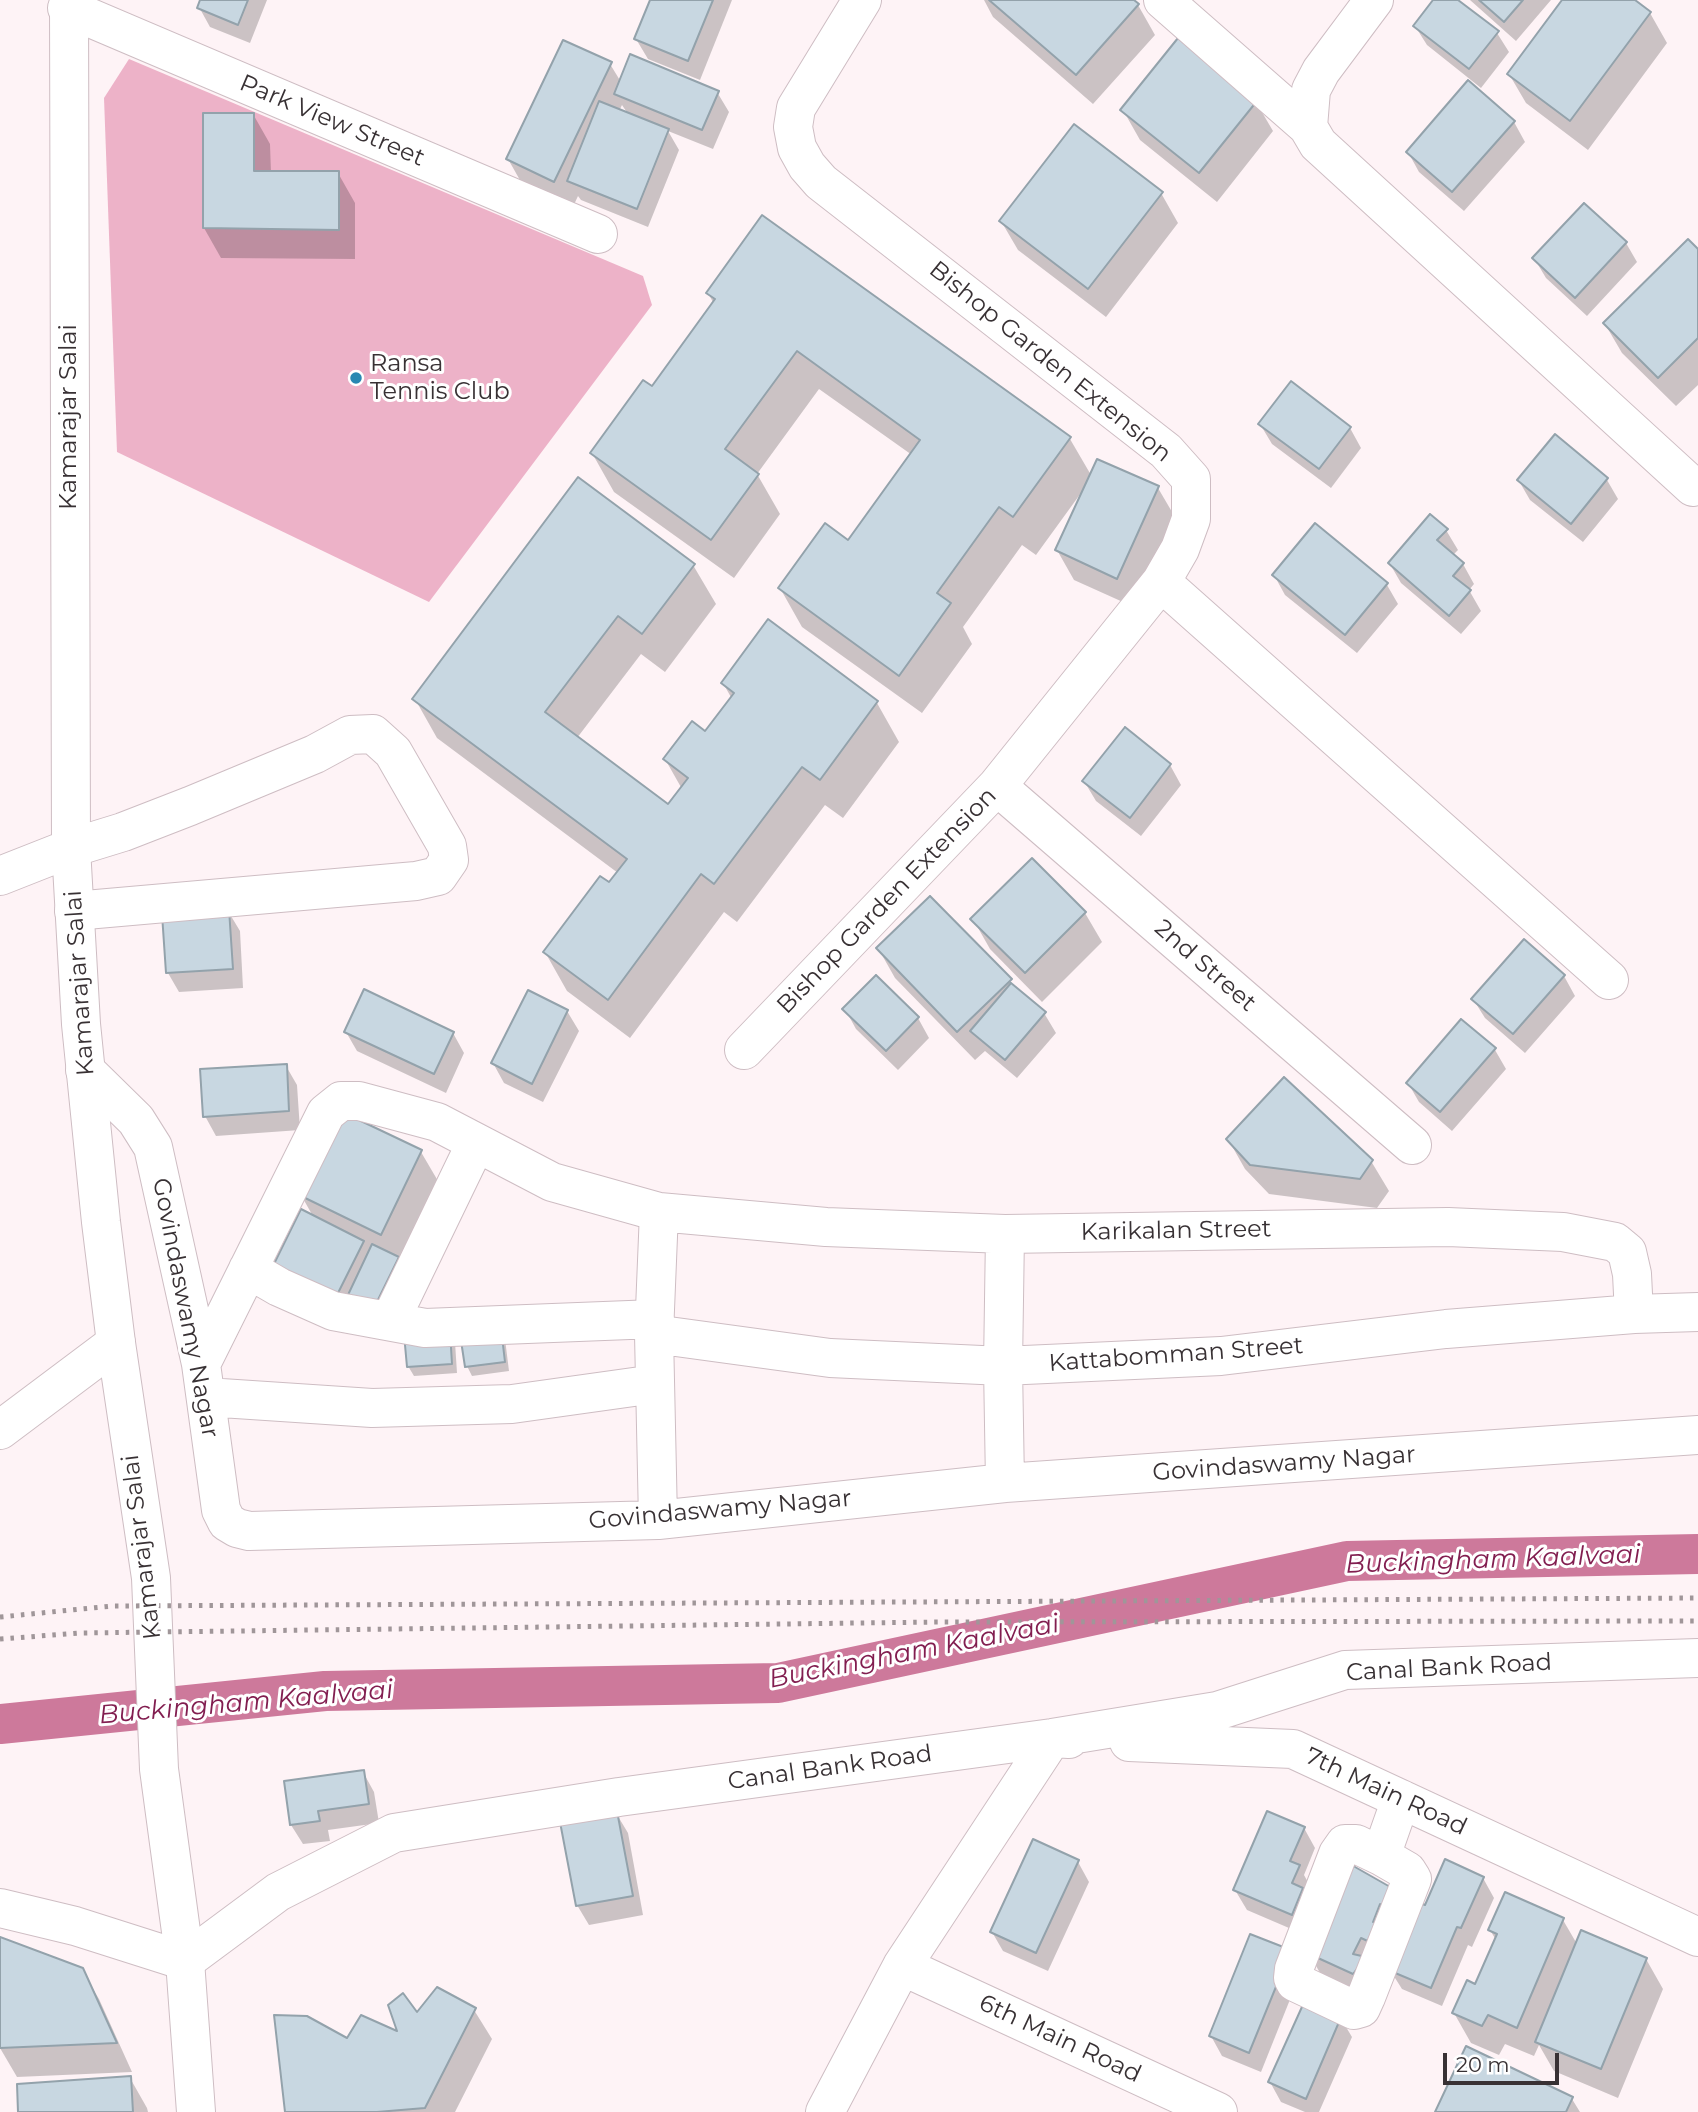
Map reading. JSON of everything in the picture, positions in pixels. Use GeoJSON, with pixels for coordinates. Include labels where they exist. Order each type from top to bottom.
{"type":"FeatureCollection","features":[{"type":"Feature","properties":{"kind":"street","name":"Bishop Garden Extension"},"geometry":{"type":"LineString","coordinates":[[744,1050],[997,786],[1161,582],[1180,549],[1191,519],[1191,479],[1166,451],[821,182],[807,166],[797,148],[793,127],[796,108],[862,0]]}},
{"type":"Feature","properties":{"kind":"street"},"geometry":{"type":"LineString","coordinates":[[1163,0],[1308,127],[1318,144],[1693,487]]}},
{"type":"Feature","properties":{"kind":"street"},"geometry":{"type":"LineString","coordinates":[[1308,127],[1311,90],[1321,71],[1374,0]]}},
{"type":"Feature","properties":{"kind":"street","name":"Park View Street"},"geometry":{"type":"LineString","coordinates":[[59,3],[598,234]]}},
{"type":"Feature","properties":{"kind":"street","name":"Kamarajar Salai"},"geometry":{"type":"LineString","coordinates":[[59,3],[74,911],[85,1070],[116,1343],[151,1578],[159,1769],[185,1961],[196,2112]]}},
{"type":"Feature","properties":{"kind":"street"},"geometry":{"type":"LineString","coordinates":[[1161,582],[1609,980]]}},
{"type":"Feature","properties":{"kind":"street"},"geometry":{"type":"LineString","coordinates":[[0,876],[190,806],[315,754],[350,735],[373,734],[393,752],[447,846],[449,860],[438,876],[416,881],[74,911]]}},
{"type":"Feature","properties":{"kind":"street","name":"2nd Street"},"geometry":{"type":"LineString","coordinates":[[997,786],[1412,1145]]}},
{"type":"Feature","properties":{"kind":"street","name":"Govindaswamy Nagar"},"geometry":{"type":"LineString","coordinates":[[85,1070],[136,1120],[153,1147],[203,1381],[221,1510],[227,1522],[248,1531],[658,1520],[1005,1483],[1698,1435]]}},
{"type":"Feature","properties":{"kind":"street","name":"Karikalan Street"},"geometry":{"type":"LineString","coordinates":[[248,1269],[326,1113],[341,1101],[359,1101],[438,1122],[552,1182],[659,1212],[826,1227],[1005,1234],[1448,1227],[1563,1232],[1615,1242],[1627,1252],[1632,1274],[1634,1314]]}},
{"type":"Feature","properties":{"kind":"street"},"geometry":{"type":"LineString","coordinates":[[390,1321],[476,1143]]}},
{"type":"Feature","properties":{"kind":"street"},"geometry":{"type":"LineString","coordinates":[[658,1520],[654,1327],[659,1212]]}},
{"type":"Feature","properties":{"kind":"street"},"geometry":{"type":"LineString","coordinates":[[1005,1234],[1005,1483]]}},
{"type":"Feature","properties":{"kind":"street"},"geometry":{"type":"LineString","coordinates":[[248,1269],[203,1381],[372,1408],[512,1404],[655,1384]]}},
{"type":"Feature","properties":{"kind":"street","name":"Kattabomman Street"},"geometry":{"type":"LineString","coordinates":[[248,1269],[279,1287],[333,1311],[425,1328],[654,1327],[830,1358],[1003,1366],[1221,1356],[1446,1329],[1634,1314],[1698,1312]]}},
{"type":"Feature","properties":{"kind":"street"},"geometry":{"type":"LineString","coordinates":[[0,1430],[116,1343]]}},
{"type":"Feature","properties":{"kind":"street","name":"Canal Bank Road"},"geometry":{"type":"LineString","coordinates":[[185,1961],[278,1892],[394,1833],[619,1797],[1052,1738],[1217,1711],[1345,1670],[1698,1658]]}},
{"type":"Feature","properties":{"kind":"street"},"geometry":{"type":"LineString","coordinates":[[825,2112],[902,1966],[1052,1738]]}},
{"type":"Feature","properties":{"kind":"street","name":"7th Main Road"},"geometry":{"type":"LineString","coordinates":[[1052,1738],[1293,1749],[1698,1937]]}},
{"type":"Feature","properties":{"kind":"street"},"geometry":{"type":"LineString","coordinates":[[1381,1856],[1401,1799]]}},
{"type":"Feature","properties":{"kind":"street"},"geometry":{"type":"LineString","coordinates":[[0,1908],[75,1926],[185,1961]]}},
{"type":"Feature","properties":{"kind":"street","name":"6th Main Road"},"geometry":{"type":"LineString","coordinates":[[902,1966],[1217,2112]]}},
{"type":"Feature","properties":{"kind":"shaded area","name":"Ransa Tennis Club"},"geometry":{"type":"Polygon","coordinates":[[[129,59],[643,276],[652,305],[429,602],[117,452],[104,98],[129,59]]]}},
{"type":"Feature","properties":{"kind":"building"},"geometry":{"type":"Polygon","coordinates":[[[200,0],[248,0],[238,25],[197,8],[200,0]]]}},
{"type":"Feature","properties":{"kind":"building"},"geometry":{"type":"Polygon","coordinates":[[[650,0],[713,0],[688,61],[634,39],[650,0]]]}},
{"type":"Feature","properties":{"kind":"building"},"geometry":{"type":"Polygon","coordinates":[[[989,0],[1134,0],[1139,4],[1076,75],[989,0]]]}},
{"type":"Feature","properties":{"kind":"building"},"geometry":{"type":"Polygon","coordinates":[[[1433,0],[1458,0],[1499,31],[1469,69],[1413,26],[1433,0]]]}},
{"type":"Feature","properties":{"kind":"building"},"geometry":{"type":"Polygon","coordinates":[[[1479,0],[1523,0],[1504,22],[1479,0]]]}},
{"type":"Feature","properties":{"kind":"building"},"geometry":{"type":"Polygon","coordinates":[[[1562,0],[1635,0],[1651,12],[1570,121],[1507,74],[1562,0]]]}},
{"type":"Feature","properties":{"kind":"building"},"geometry":{"type":"Polygon","coordinates":[[[1178,38],[1257,101],[1199,173],[1120,110],[1178,38]]]}},
{"type":"Feature","properties":{"kind":"building"},"geometry":{"type":"Polygon","coordinates":[[[563,40],[612,62],[554,182],[506,159],[563,40]]]}},
{"type":"Feature","properties":{"kind":"building"},"geometry":{"type":"Polygon","coordinates":[[[630,54],[719,91],[702,130],[614,94],[630,54]]]}},
{"type":"Feature","properties":{"kind":"building"},"geometry":{"type":"Polygon","coordinates":[[[1468,80],[1515,121],[1452,192],[1406,152],[1468,80]]]}},
{"type":"Feature","properties":{"kind":"building"},"geometry":{"type":"Polygon","coordinates":[[[599,101],[669,129],[637,209],[567,181],[599,101]]]}},
{"type":"Feature","properties":{"kind":"building"},"geometry":{"type":"Polygon","coordinates":[[[203,113],[254,113],[254,171],[339,171],[339,230],[203,228],[203,113]]]}},
{"type":"Feature","properties":{"kind":"building"},"geometry":{"type":"Polygon","coordinates":[[[1074,124],[1163,192],[1088,289],[999,221],[1074,124]]]}},
{"type":"Feature","properties":{"kind":"building"},"geometry":{"type":"Polygon","coordinates":[[[1584,203],[1627,242],[1575,298],[1532,258],[1584,203]]]}},
{"type":"Feature","properties":{"kind":"building"},"geometry":{"type":"Polygon","coordinates":[[[762,215],[1071,437],[1013,517],[999,507],[937,593],[951,603],[899,676],[778,588],[825,523],[848,540],[920,440],[797,351],[725,449],[759,474],[711,540],[590,453],[643,380],[652,386],[715,299],[706,293],[762,215]]]}},
{"type":"Feature","properties":{"kind":"building"},"geometry":{"type":"Polygon","coordinates":[[[1688,239],[1698,249],[1698,338],[1658,378],[1603,323],[1688,239]]]}},
{"type":"Feature","properties":{"kind":"building"},"geometry":{"type":"Polygon","coordinates":[[[1291,381],[1351,427],[1319,469],[1258,424],[1291,381]]]}},
{"type":"Feature","properties":{"kind":"building"},"geometry":{"type":"Polygon","coordinates":[[[1555,434],[1608,478],[1571,524],[1517,480],[1555,434]]]}},
{"type":"Feature","properties":{"kind":"building"},"geometry":{"type":"Polygon","coordinates":[[[1097,459],[1159,486],[1117,579],[1055,550],[1097,459]]]}},
{"type":"Feature","properties":{"kind":"building"},"geometry":{"type":"Polygon","coordinates":[[[578,477],[695,564],[642,634],[618,616],[545,712],[668,804],[688,778],[663,759],[692,721],[705,731],[734,693],[721,683],[768,619],[878,701],[820,780],[802,767],[714,884],[701,874],[608,1000],[543,952],[600,876],[609,882],[627,859],[412,699],[578,477]]]}},
{"type":"Feature","properties":{"kind":"building"},"geometry":{"type":"Polygon","coordinates":[[[1430,514],[1448,529],[1437,540],[1464,563],[1453,576],[1471,590],[1449,616],[1388,563],[1430,514]]]}},
{"type":"Feature","properties":{"kind":"building"},"geometry":{"type":"Polygon","coordinates":[[[1315,523],[1388,583],[1345,635],[1272,575],[1315,523]]]}},
{"type":"Feature","properties":{"kind":"building"},"geometry":{"type":"Polygon","coordinates":[[[1125,727],[1171,764],[1130,818],[1082,781],[1125,727]]]}},
{"type":"Feature","properties":{"kind":"building"},"geometry":{"type":"Polygon","coordinates":[[[1032,858],[1086,912],[1025,973],[970,919],[1032,858]]]}},
{"type":"Feature","properties":{"kind":"building"},"geometry":{"type":"Polygon","coordinates":[[[930,896],[1012,979],[957,1032],[876,948],[930,896]]]}},
{"type":"Feature","properties":{"kind":"building"},"geometry":{"type":"Polygon","coordinates":[[[229,909],[233,969],[166,973],[162,914],[229,909]]]}},
{"type":"Feature","properties":{"kind":"building"},"geometry":{"type":"Polygon","coordinates":[[[1524,939],[1565,975],[1513,1034],[1471,999],[1524,939]]]}},
{"type":"Feature","properties":{"kind":"building"},"geometry":{"type":"Polygon","coordinates":[[[876,975],[919,1017],[886,1051],[842,1009],[876,975]]]}},
{"type":"Feature","properties":{"kind":"building"},"geometry":{"type":"Polygon","coordinates":[[[1011,983],[1046,1012],[1005,1060],[970,1031],[1011,983]]]}},
{"type":"Feature","properties":{"kind":"building"},"geometry":{"type":"Polygon","coordinates":[[[364,989],[454,1032],[434,1074],[344,1032],[364,989]]]}},
{"type":"Feature","properties":{"kind":"building"},"geometry":{"type":"Polygon","coordinates":[[[528,990],[568,1010],[532,1084],[491,1063],[528,990]]]}},
{"type":"Feature","properties":{"kind":"building"},"geometry":{"type":"Polygon","coordinates":[[[1461,1019],[1496,1048],[1440,1112],[1406,1083],[1461,1019]]]}},
{"type":"Feature","properties":{"kind":"building"},"geometry":{"type":"Polygon","coordinates":[[[287,1064],[289,1111],[203,1117],[200,1069],[287,1064]]]}},
{"type":"Feature","properties":{"kind":"building"},"geometry":{"type":"Polygon","coordinates":[[[1284,1077],[1373,1160],[1360,1179],[1250,1165],[1226,1139],[1284,1077]]]}},
{"type":"Feature","properties":{"kind":"building"},"geometry":{"type":"Polygon","coordinates":[[[340,1111],[422,1150],[381,1235],[299,1195],[340,1111]]]}},
{"type":"Feature","properties":{"kind":"building"},"geometry":{"type":"Polygon","coordinates":[[[301,1209],[364,1241],[334,1301],[271,1270],[301,1209]]]}},
{"type":"Feature","properties":{"kind":"building"},"geometry":{"type":"Polygon","coordinates":[[[372,1244],[399,1257],[373,1310],[347,1297],[372,1244]]]}},
{"type":"Feature","properties":{"kind":"building"},"geometry":{"type":"Polygon","coordinates":[[[501,1328],[505,1362],[465,1367],[460,1334],[501,1328]]]}},
{"type":"Feature","properties":{"kind":"building"},"geometry":{"type":"Polygon","coordinates":[[[450,1331],[452,1364],[407,1367],[404,1334],[450,1331]]]}},
{"type":"Feature","properties":{"kind":"building"},"geometry":{"type":"Polygon","coordinates":[[[364,1770],[369,1804],[318,1811],[320,1821],[290,1825],[284,1781],[364,1770]]]}},
{"type":"Feature","properties":{"kind":"building"},"geometry":{"type":"Polygon","coordinates":[[[617,1811],[633,1896],[576,1906],[560,1822],[617,1811]]]}},
{"type":"Feature","properties":{"kind":"building"},"geometry":{"type":"Polygon","coordinates":[[[1267,1811],[1305,1827],[1290,1861],[1300,1865],[1292,1883],[1303,1888],[1292,1915],[1233,1890],[1267,1811]]]}},
{"type":"Feature","properties":{"kind":"building"},"geometry":{"type":"Polygon","coordinates":[[[1033,1839],[1079,1860],[1036,1953],[990,1932],[1033,1839]]]}},
{"type":"Feature","properties":{"kind":"building"},"geometry":{"type":"Polygon","coordinates":[[[1445,1859],[1484,1877],[1461,1928],[1457,1927],[1431,1988],[1388,1970],[1418,1902],[1425,1905],[1445,1859]]]}},
{"type":"Feature","properties":{"kind":"building"},"geometry":{"type":"Polygon","coordinates":[[[1348,1863],[1392,1888],[1385,1908],[1380,1904],[1373,1922],[1379,1920],[1372,1943],[1361,1938],[1353,1954],[1366,1957],[1353,1974],[1307,1953],[1348,1863]]]}},
{"type":"Feature","properties":{"kind":"building"},"geometry":{"type":"Polygon","coordinates":[[[1505,1892],[1564,1918],[1517,2028],[1488,2015],[1482,2026],[1452,2013],[1467,1980],[1475,1984],[1497,1934],[1488,1930],[1505,1892]]]}},
{"type":"Feature","properties":{"kind":"building"},"geometry":{"type":"Polygon","coordinates":[[[1581,1930],[1647,1958],[1601,2069],[1535,2042],[1581,1930]]]}},
{"type":"Feature","properties":{"kind":"building"},"geometry":{"type":"Polygon","coordinates":[[[1250,1934],[1291,1950],[1249,2053],[1209,2036],[1250,1934]]]}},
{"type":"Feature","properties":{"kind":"building"},"geometry":{"type":"Polygon","coordinates":[[[0,1937],[83,1968],[117,2043],[0,2048],[0,1937]]]}},
{"type":"Feature","properties":{"kind":"building"},"geometry":{"type":"Polygon","coordinates":[[[437,1987],[476,2008],[425,2108],[377,2112],[285,2112],[274,2015],[307,2016],[347,2038],[361,2015],[397,2031],[388,2005],[403,1993],[417,2012],[437,1987]]]}},
{"type":"Feature","properties":{"kind":"building"},"geometry":{"type":"Polygon","coordinates":[[[1306,1998],[1342,2015],[1306,2099],[1268,2082],[1306,1998]]]}},
{"type":"Feature","properties":{"kind":"building"},"geometry":{"type":"Polygon","coordinates":[[[1466,2046],[1573,2097],[1566,2112],[1435,2112],[1466,2046]]]}},
{"type":"Feature","properties":{"kind":"building"},"geometry":{"type":"Polygon","coordinates":[[[131,2076],[133,2112],[18,2112],[17,2084],[131,2076]]]}},
{"type":"Feature","properties":{"kind":"waterway","name":"Buckingham Kaalvaai"},"geometry":{"type":"LineString","coordinates":[[0,1724],[325,1691],[778,1683],[1347,1561],[1698,1554]]}},
{"type":"Feature","properties":{"kind":"railway"},"geometry":{"type":"LineString","coordinates":[[0,1617],[112,1606],[1698,1598]]}},
{"type":"Feature","properties":{"kind":"railway"},"geometry":{"type":"LineString","coordinates":[[0,1639],[80,1633],[937,1622],[1698,1621]]}},
{"type":"Feature","properties":{"kind":"place","name":"Ransa Tennis Club"},"geometry":{"type":"Point","coordinates":[356,378]}}]}
